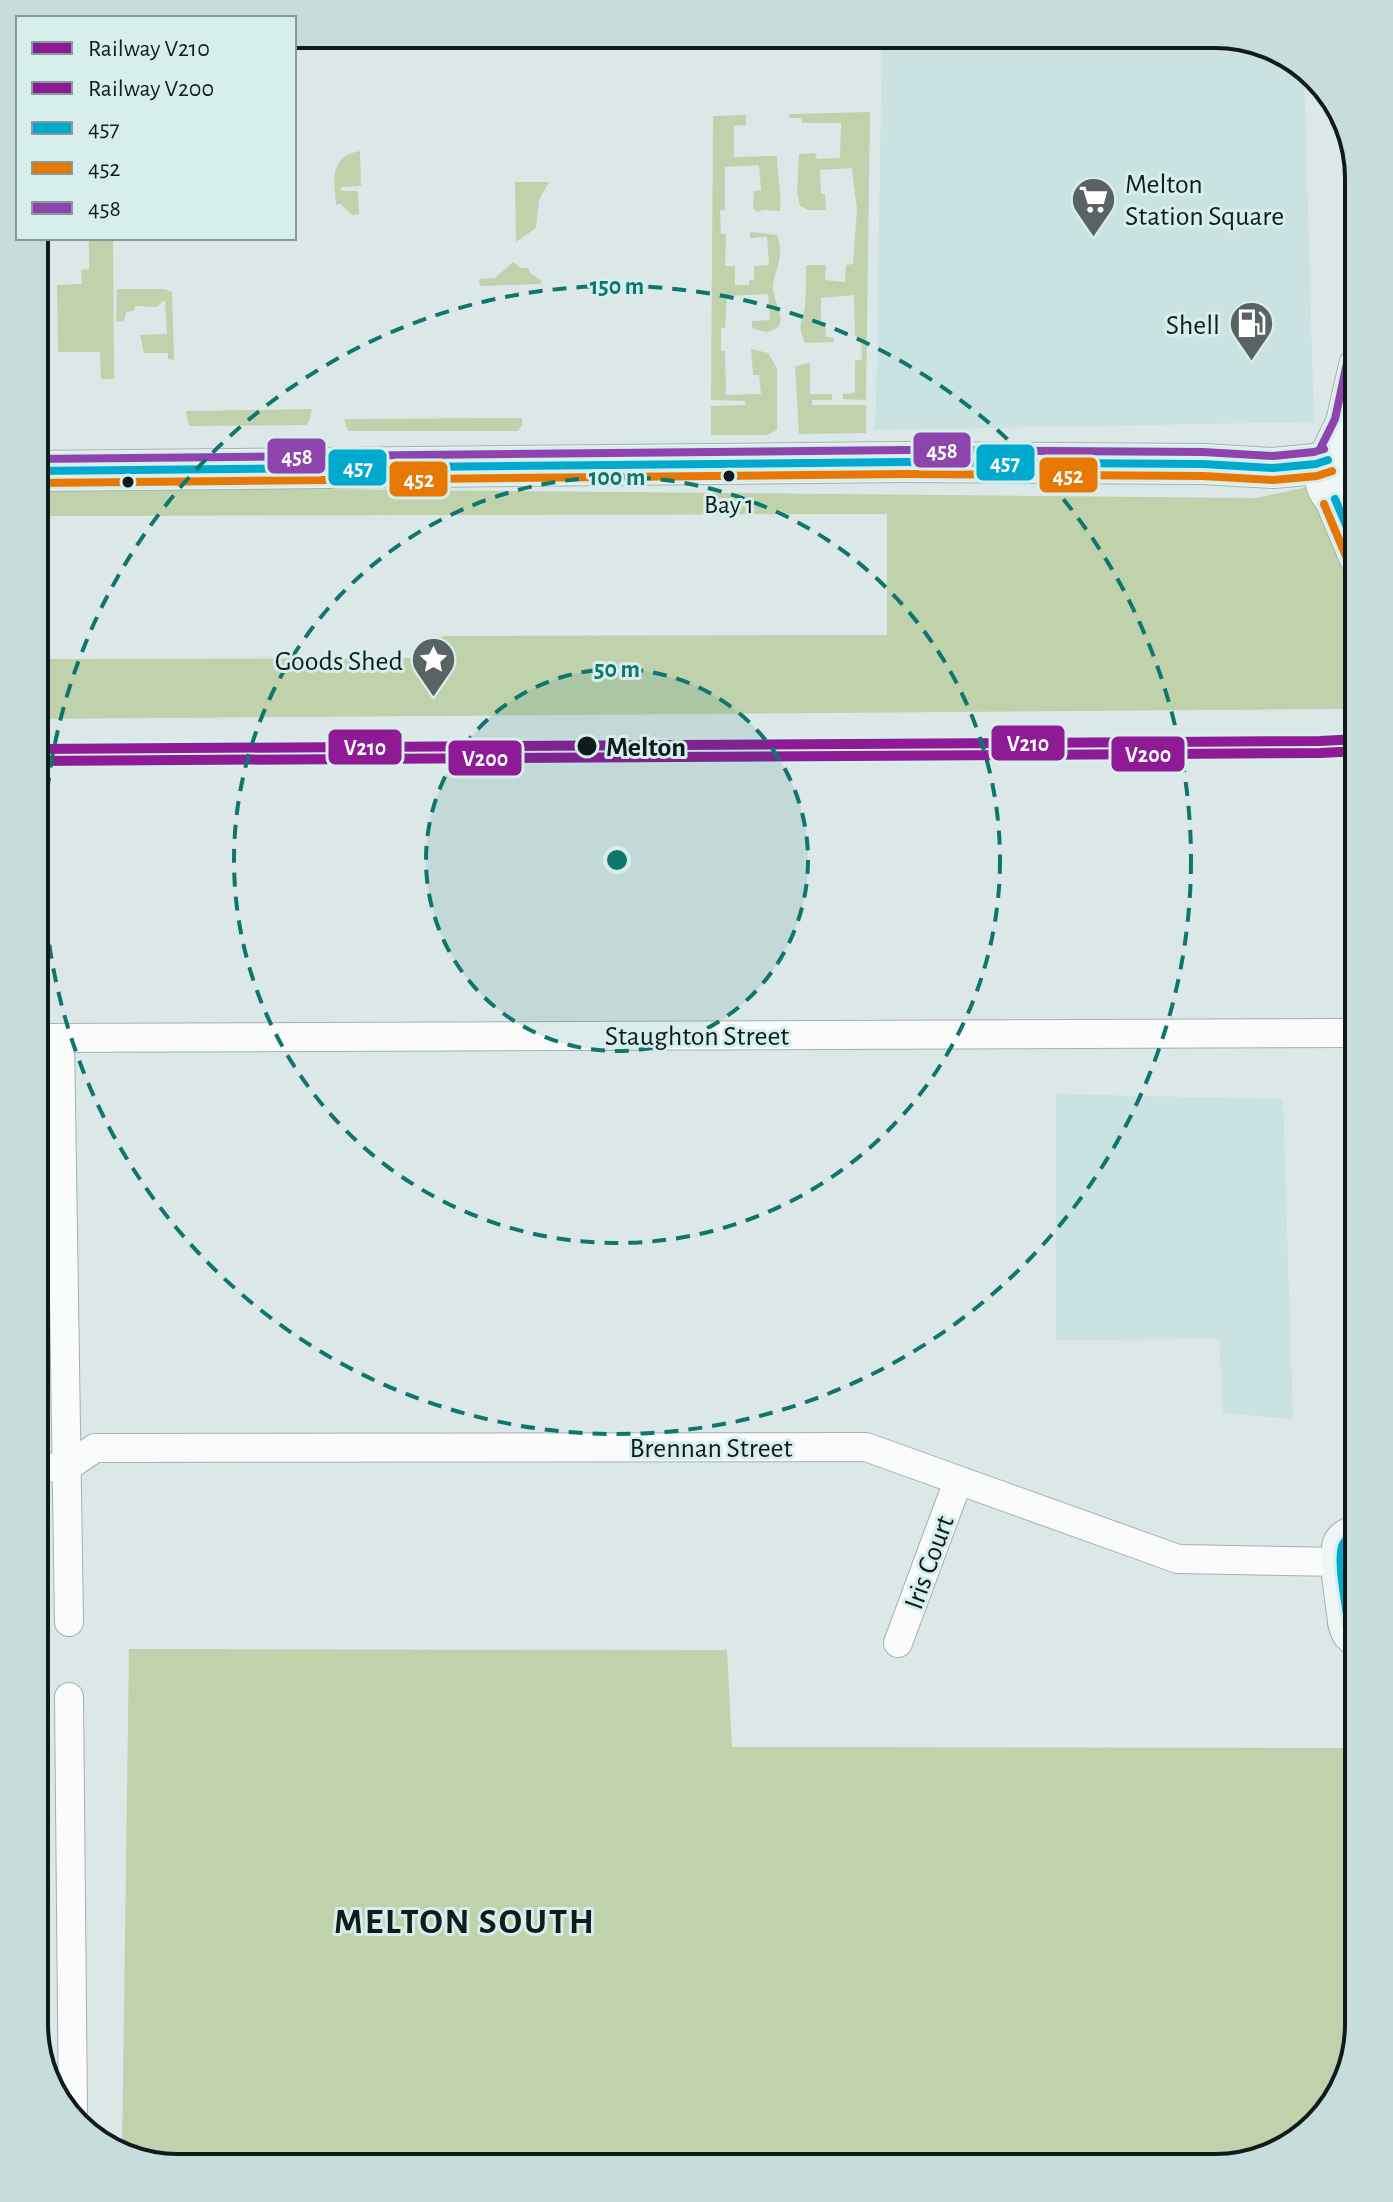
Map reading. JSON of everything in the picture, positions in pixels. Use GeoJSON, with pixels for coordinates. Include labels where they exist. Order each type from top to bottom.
{"type":"FeatureCollection","features":[{"type":"Feature","properties":{"kind":"street"},"geometry":{"type":"LineString","coordinates":[[1345,432],[1340,475],[1345,496]]}},
{"type":"Feature","properties":{"kind":"street"},"geometry":{"type":"LineString","coordinates":[[48,471],[933,462],[1203,464],[1273,468],[1316,464],[1340,475]]}},
{"type":"Feature","properties":{"kind":"street","name":"Staughton Street"},"geometry":{"type":"LineString","coordinates":[[48,1038],[1345,1033]]}},
{"type":"Feature","properties":{"kind":"street"},"geometry":{"type":"LineString","coordinates":[[48,1059],[67,1467],[69,1622]]}},
{"type":"Feature","properties":{"kind":"street","name":"Brennan Street"},"geometry":{"type":"LineString","coordinates":[[67,1467],[95,1448],[866,1447],[1178,1559],[1345,1549]]}},
{"type":"Feature","properties":{"kind":"street"},"geometry":{"type":"LineString","coordinates":[[48,1468],[67,1467]]}},
{"type":"Feature","properties":{"kind":"street","name":"Iris Court"},"geometry":{"type":"LineString","coordinates":[[898,1643],[958,1481]]}},
{"type":"Feature","properties":{"kind":"street"},"geometry":{"type":"LineString","coordinates":[[69,1697],[73,2100]]}},
{"type":"Feature","properties":{"kind":"shaded area","name":"Melton Station Square"},"geometry":{"type":"Polygon","coordinates":[[[882,48],[1224,48],[1241,50],[1273,61],[1304,83],[1314,422],[874,430],[882,48]]]}},
{"type":"Feature","properties":{"kind":"shaded area"},"geometry":{"type":"Polygon","coordinates":[[[1056,1094],[1283,1099],[1293,1419],[1223,1413],[1219,1339],[1056,1340],[1056,1094]]]}},
{"type":"Feature","properties":{"kind":"green space"},"geometry":{"type":"Polygon","coordinates":[[[870,112],[866,400],[843,399],[843,394],[855,393],[855,361],[862,359],[861,338],[855,337],[854,295],[821,298],[821,322],[825,322],[826,337],[834,338],[834,342],[805,343],[801,327],[806,265],[826,265],[825,280],[845,282],[846,265],[853,264],[857,210],[852,168],[820,170],[821,194],[825,194],[826,210],[809,210],[800,206],[797,192],[799,154],[815,153],[817,159],[840,158],[841,123],[802,123],[801,118],[789,118],[789,114],[870,112]]]}},
{"type":"Feature","properties":{"kind":"green space"},"geometry":{"type":"Polygon","coordinates":[[[746,115],[746,125],[734,126],[734,157],[777,156],[780,211],[757,212],[753,208],[754,191],[761,190],[759,165],[725,167],[725,210],[720,211],[721,234],[726,234],[725,266],[735,266],[735,285],[749,285],[749,280],[754,280],[754,266],[769,265],[767,237],[750,238],[750,232],[777,235],[780,255],[773,291],[780,323],[769,332],[752,328],[752,321],[770,320],[768,294],[727,296],[725,328],[721,328],[721,351],[725,351],[726,395],[761,394],[759,375],[753,375],[751,349],[768,353],[777,368],[777,430],[767,435],[711,435],[711,406],[745,405],[745,401],[711,400],[713,116],[746,115]]]}},
{"type":"Feature","properties":{"kind":"green space"},"geometry":{"type":"Polygon","coordinates":[[[360,151],[361,186],[341,187],[341,191],[358,191],[359,214],[352,215],[341,204],[336,205],[336,170],[343,158],[360,151]]]}},
{"type":"Feature","properties":{"kind":"green space"},"geometry":{"type":"Polygon","coordinates":[[[515,182],[549,182],[539,200],[536,228],[516,242],[515,182]]]}},
{"type":"Feature","properties":{"kind":"green space"},"geometry":{"type":"Polygon","coordinates":[[[89,240],[113,240],[114,379],[101,379],[100,352],[58,352],[57,285],[82,284],[81,270],[89,269],[89,240]]]}},
{"type":"Feature","properties":{"kind":"green space"},"geometry":{"type":"Polygon","coordinates":[[[513,262],[521,268],[528,268],[541,280],[541,284],[480,286],[479,279],[495,278],[513,262]]]}},
{"type":"Feature","properties":{"kind":"green space"},"geometry":{"type":"Polygon","coordinates":[[[117,289],[164,289],[172,292],[174,360],[168,359],[168,353],[144,353],[140,335],[167,334],[165,300],[157,307],[136,306],[133,311],[126,312],[124,321],[116,322],[117,289]]]}},
{"type":"Feature","properties":{"kind":"green space"},"geometry":{"type":"Polygon","coordinates":[[[810,363],[810,394],[832,394],[832,400],[812,400],[812,405],[866,405],[866,433],[799,434],[795,366],[810,363]]]}},
{"type":"Feature","properties":{"kind":"green space"},"geometry":{"type":"Polygon","coordinates":[[[312,409],[306,425],[189,426],[186,411],[312,409]]]}},
{"type":"Feature","properties":{"kind":"green space"},"geometry":{"type":"Polygon","coordinates":[[[522,418],[518,431],[348,431],[344,419],[522,418]]]}},
{"type":"Feature","properties":{"kind":"green space"},"geometry":{"type":"Polygon","coordinates":[[[1312,486],[1345,568],[1345,709],[48,719],[48,659],[414,658],[443,636],[887,635],[887,514],[48,516],[48,490],[198,488],[1256,498],[1312,486]]]}},
{"type":"Feature","properties":{"kind":"green space"},"geometry":{"type":"Polygon","coordinates":[[[129,1649],[727,1650],[732,1747],[1345,1748],[1344,2041],[1332,2082],[1313,2110],[1287,2132],[1257,2147],[1215,2154],[169,2154],[122,2142],[129,1649]]]}},
{"type":"Feature","properties":{"kind":"rail line","name":"V210"},"geometry":{"type":"LineString","coordinates":[[48,749],[1345,740]]}},
{"type":"Feature","properties":{"kind":"rail line","name":"V200"},"geometry":{"type":"LineString","coordinates":[[48,761],[1345,752]]}},
{"type":"Feature","properties":{"kind":"transit line","name":"458"},"geometry":{"type":"LineString","coordinates":[[1320,449],[1335,419],[1345,372]]}},
{"type":"Feature","properties":{"kind":"transit line","name":"458"},"geometry":{"type":"LineString","coordinates":[[48,459],[904,450],[1203,452],[1273,456],[1324,449]]}},
{"type":"Feature","properties":{"kind":"transit line","name":"457"},"geometry":{"type":"LineString","coordinates":[[48,471],[904,462],[1203,464],[1273,468],[1328,460]]}},
{"type":"Feature","properties":{"kind":"transit line","name":"452"},"geometry":{"type":"LineString","coordinates":[[48,483],[904,474],[1203,476],[1273,480],[1317,476],[1332,471]]}},
{"type":"Feature","properties":{"kind":"transit line","name":"457"},"geometry":{"type":"LineString","coordinates":[[1335,499],[1345,523]]}},
{"type":"Feature","properties":{"kind":"transit line","name":"452"},"geometry":{"type":"LineString","coordinates":[[1324,504],[1345,554]]}},
{"type":"Feature","properties":{"kind":"transit line","name":"457"},"geometry":{"type":"LineString","coordinates":[[1345,1541],[1341,1560],[1345,1602]]}},
{"type":"Feature","properties":{"kind":"place","name":"Melton Station Square"},"geometry":{"type":"Point","coordinates":[1094,238]}},
{"type":"Feature","properties":{"kind":"place","name":"Shell"},"geometry":{"type":"Point","coordinates":[1251,363]}},
{"type":"Feature","properties":{"kind":"place","name":"Bay 1"},"geometry":{"type":"Point","coordinates":[729,476]}},
{"type":"Feature","properties":{"kind":"place","name":"Goods Shed"},"geometry":{"type":"Point","coordinates":[434,699]}},
{"type":"Feature","properties":{"kind":"place","name":"Melton"},"geometry":{"type":"Point","coordinates":[587,746]}},
{"type":"Feature","properties":{"kind":"district","name":"MELTON SOUTH"},"geometry":{"type":"Point","coordinates":[465,1920]}}]}
